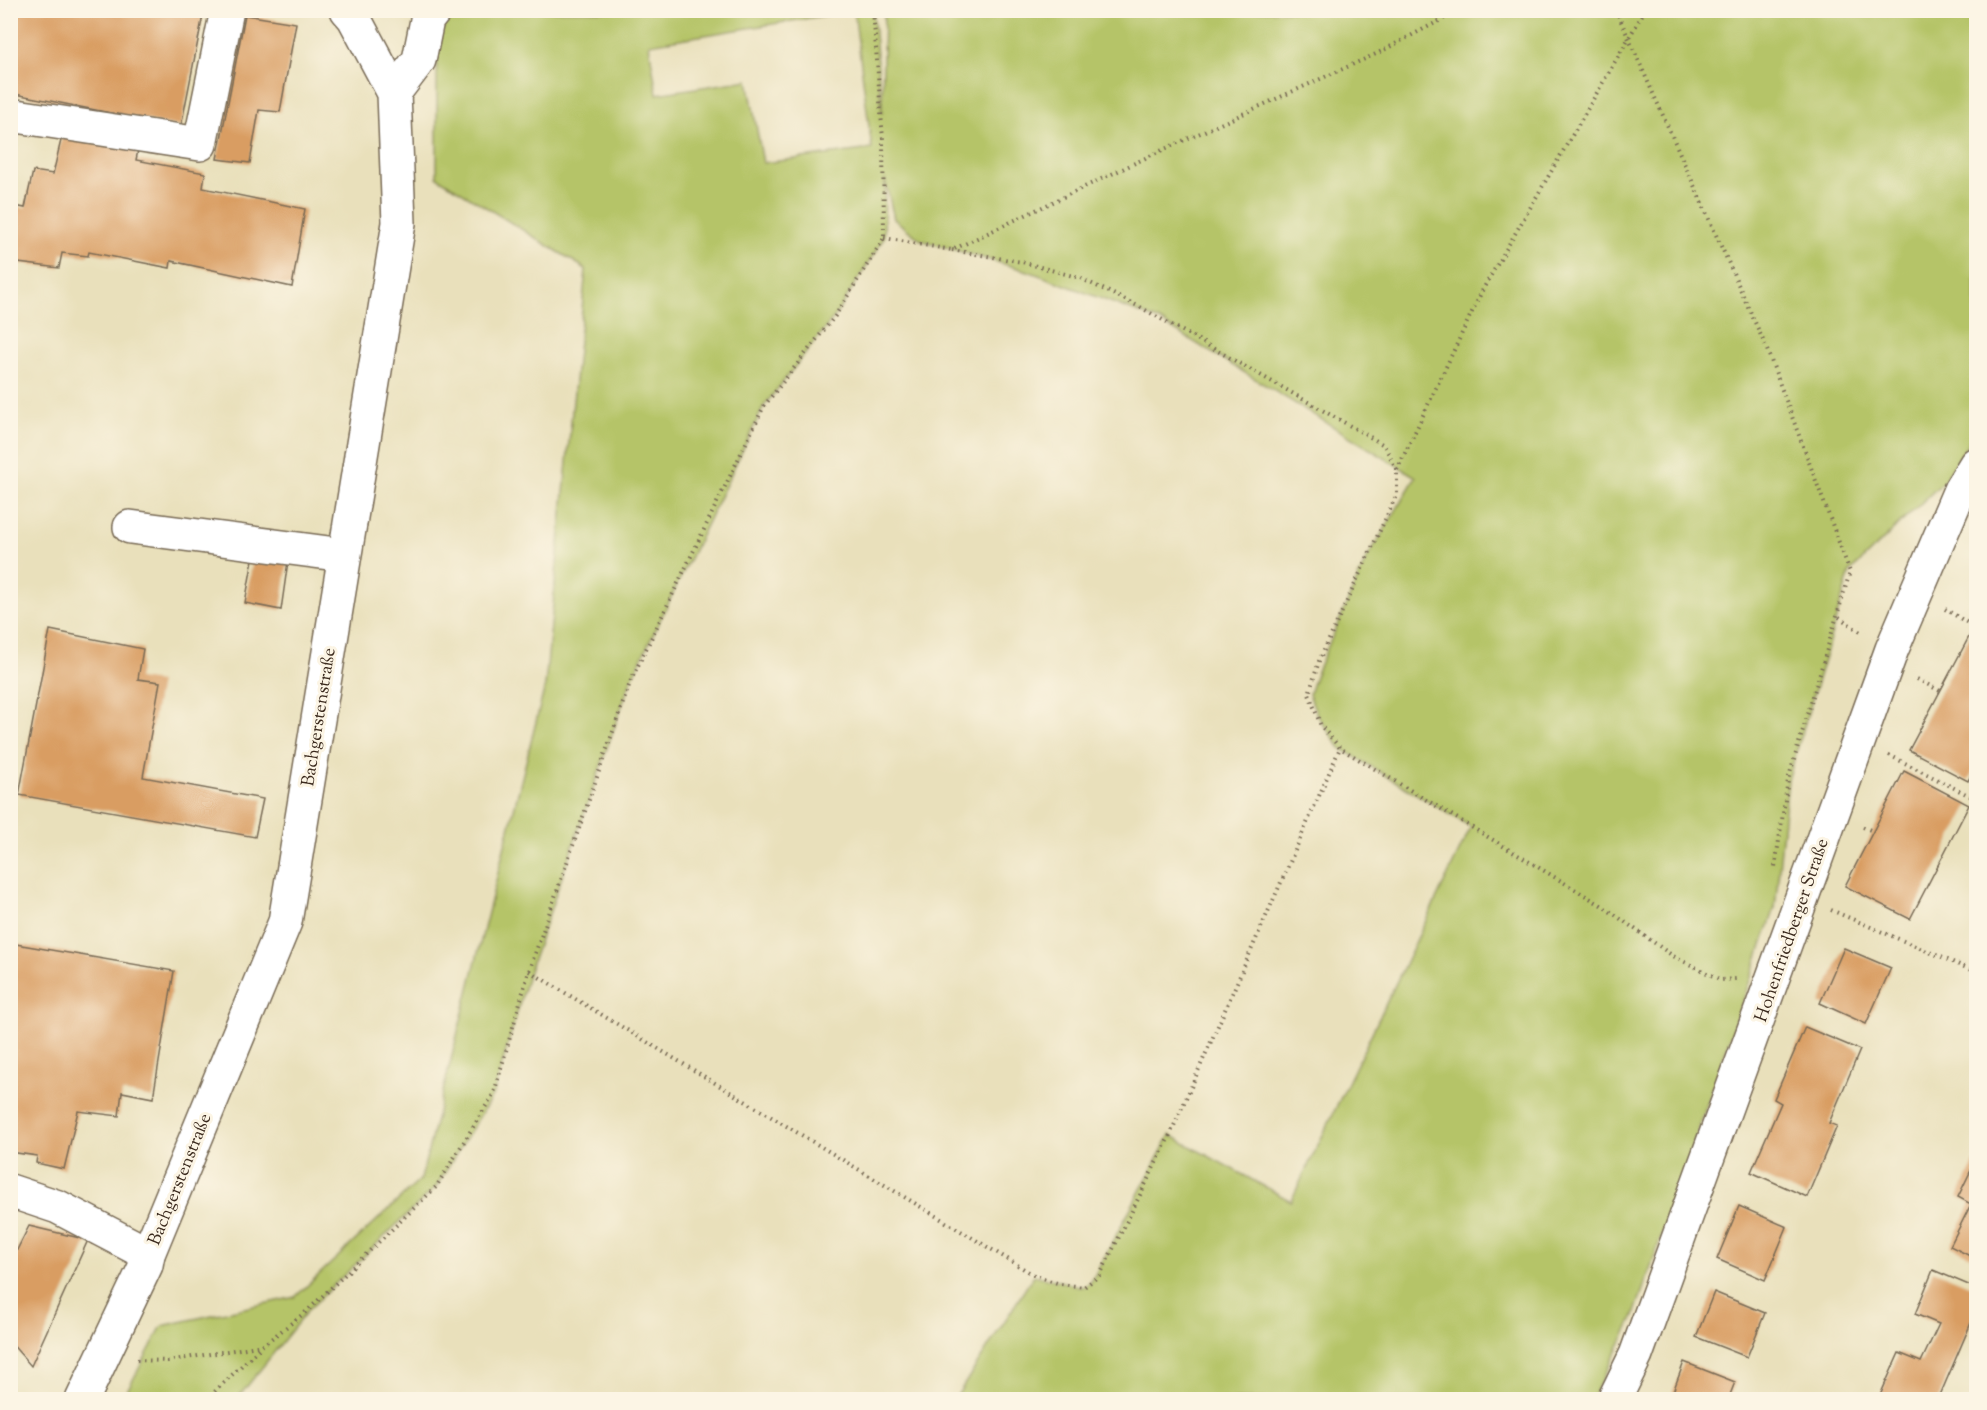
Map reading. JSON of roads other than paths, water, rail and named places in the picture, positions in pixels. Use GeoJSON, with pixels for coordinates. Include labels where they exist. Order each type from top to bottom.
{"type":"FeatureCollection","features":[{"type":"Feature","properties":{"kind":"street"},"geometry":{"type":"LineString","coordinates":[[10,115],[200,144],[227,10]]}},
{"type":"Feature","properties":{"kind":"street","name":"Bachgerstenstraße"},"geometry":{"type":"LineString","coordinates":[[82,1400],[104,1359],[146,1265],[148,1254],[285,922],[399,223],[394,93],[354,18],[347,10]]}},
{"type":"Feature","properties":{"kind":"street"},"geometry":{"type":"LineString","coordinates":[[394,93],[419,60],[426,14]]}},
{"type":"Feature","properties":{"kind":"street","name":"Hohenfriedberger Straße"},"geometry":{"type":"LineString","coordinates":[[1614,1400],[1636,1355],[1858,741],[1916,591],[1960,490],[1977,464]]}},
{"type":"Feature","properties":{"kind":"street"},"geometry":{"type":"LineString","coordinates":[[130,527],[344,555]]}},
{"type":"Feature","properties":{"kind":"street"},"geometry":{"type":"LineString","coordinates":[[10,1191],[58,1207],[148,1254]]}}]}
